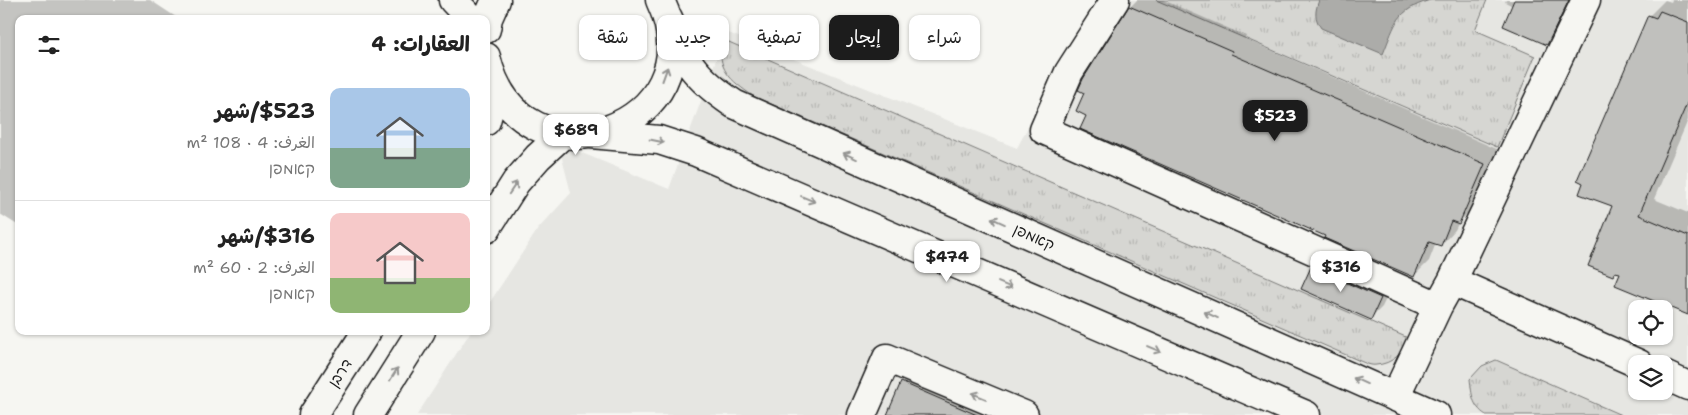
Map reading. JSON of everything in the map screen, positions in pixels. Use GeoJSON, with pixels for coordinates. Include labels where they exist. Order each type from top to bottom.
{"type":"FeatureCollection","features":[{"type":"Feature","properties":{"kind":"street"},"geometry":{"type":"LineString","coordinates":[[453,0],[467,15]]}},
{"type":"Feature","properties":{"kind":"street"},"geometry":{"type":"LineString","coordinates":[[489,15],[496,0]]}},
{"type":"Feature","properties":{"kind":"street"},"geometry":{"type":"LineString","coordinates":[[1115,0],[1069,72],[1044,130],[1438,306]]}},
{"type":"Feature","properties":{"kind":"street"},"geometry":{"type":"LineString","coordinates":[[1395,397],[1586,0]]}},
{"type":"Feature","properties":{"kind":"street"},"geometry":{"type":"LineString","coordinates":[[591,134],[608,131],[625,123],[652,100],[662,85],[668,68],[671,49],[671,31],[664,9]]}},
{"type":"Feature","properties":{"kind":"street","name":"קאמפן"},"geometry":{"type":"LineString","coordinates":[[664,9],[687,59],[703,80],[719,95],[734,104],[1436,415]]}},
{"type":"Feature","properties":{"kind":"street"},"geometry":{"type":"LineString","coordinates":[[490,69],[497,89],[508,104],[536,126],[563,134],[591,134],[659,140],[696,152],[1306,415]]}},
{"type":"Feature","properties":{"kind":"street"},"geometry":{"type":"LineString","coordinates":[[490,69],[492,99],[490,106]]}},
{"type":"Feature","properties":{"kind":"street"},"geometry":{"type":"LineString","coordinates":[[490,223],[516,182],[538,157],[563,134]]}},
{"type":"Feature","properties":{"kind":"street"},"geometry":{"type":"LineString","coordinates":[[1452,281],[1628,359]]}},
{"type":"Feature","properties":{"kind":"street","name":"דרבן"},"geometry":{"type":"LineString","coordinates":[[313,415],[364,335]]}},
{"type":"Feature","properties":{"kind":"street"},"geometry":{"type":"LineString","coordinates":[[368,415],[418,335]]}},
{"type":"Feature","properties":{"kind":"street"},"geometry":{"type":"LineString","coordinates":[[862,415],[887,358],[1024,415]]}},
{"type":"Feature","properties":{"kind":"street"},"geometry":{"type":"LineString","coordinates":[[1673,379],[1688,386]]}},
{"type":"Feature","properties":{"kind":"shaded area"},"geometry":{"type":"Polygon","coordinates":[[[1104,0],[1688,0],[1688,415],[417,415],[468,335],[490,335],[490,302],[538,229],[571,193],[558,143],[669,189],[716,60],[729,60],[729,33],[739,37],[739,60],[796,60],[1017,148],[1060,65],[1104,0]]]}},
{"type":"Feature","properties":{"kind":"shaded area"},"geometry":{"type":"Polygon","coordinates":[[[1319,0],[1430,0],[1404,13],[1395,26],[1383,54],[1321,28],[1316,14],[1319,0]]]}},
{"type":"Feature","properties":{"kind":"green space"},"geometry":{"type":"Polygon","coordinates":[[[1156,0],[1487,0],[1475,30],[1535,56],[1497,147],[1156,0]]]}},
{"type":"Feature","properties":{"kind":"green space"},"geometry":{"type":"Polygon","coordinates":[[[729,42],[739,46],[739,60],[770,60],[1408,338],[1404,348],[1392,360],[1382,364],[1370,365],[753,96],[732,79],[723,66],[722,60],[729,60],[729,42]]]}},
{"type":"Feature","properties":{"kind":"green space"},"geometry":{"type":"Polygon","coordinates":[[[1496,360],[1621,415],[1486,415],[1475,404],[1470,379],[1482,366],[1496,360]]]}},
{"type":"Feature","properties":{"kind":"building"},"geometry":{"type":"Polygon","coordinates":[[[1514,0],[1569,0],[1547,45],[1503,26],[1514,0]]]}},
{"type":"Feature","properties":{"kind":"building"},"geometry":{"type":"Polygon","coordinates":[[[1129,6],[1232,51],[1231,54],[1485,164],[1459,224],[1451,221],[1441,246],[1429,242],[1414,277],[1080,129],[1086,116],[1076,111],[1084,93],[1078,90],[1129,6]]]}},
{"type":"Feature","properties":{"kind":"building"},"geometry":{"type":"Polygon","coordinates":[[[1660,11],[1688,22],[1688,101],[1639,215],[1688,236],[1688,315],[1673,309],[1673,300],[1652,300],[1615,285],[1620,273],[1615,272],[1613,276],[1588,266],[1612,206],[1579,194],[1583,183],[1577,180],[1648,15],[1656,18],[1660,11]]]}},
{"type":"Feature","properties":{"kind":"building"},"geometry":{"type":"Polygon","coordinates":[[[1311,267],[1381,298],[1371,320],[1301,289],[1311,267]]]}},
{"type":"Feature","properties":{"kind":"building"},"geometry":{"type":"Polygon","coordinates":[[[901,382],[977,415],[887,415],[901,382]]]}}]}
